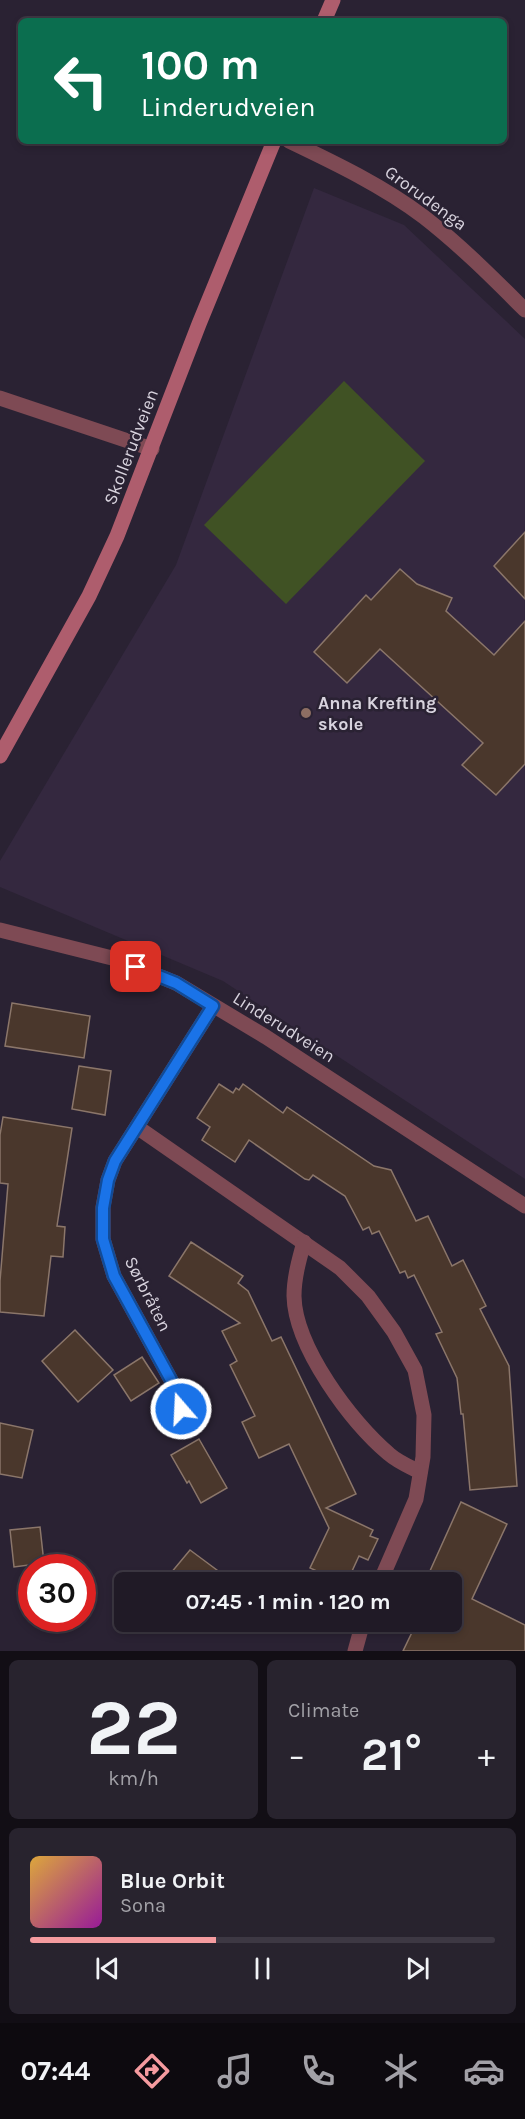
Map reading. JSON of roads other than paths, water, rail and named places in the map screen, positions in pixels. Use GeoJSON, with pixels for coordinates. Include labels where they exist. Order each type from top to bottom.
{"type":"FeatureCollection","features":[{"type":"Feature","properties":{"kind":"street"},"geometry":{"type":"LineString","coordinates":[[325,18],[333,0]]}},
{"type":"Feature","properties":{"kind":"street","name":"Skollerudveien"},"geometry":{"type":"LineString","coordinates":[[0,756],[89,596],[117,536],[199,324],[273,144]]}},
{"type":"Feature","properties":{"kind":"street","name":"Grorudenga"},"geometry":{"type":"LineString","coordinates":[[295,144],[370,182],[423,216],[466,252],[525,310]]}},
{"type":"Feature","properties":{"kind":"street"},"geometry":{"type":"LineString","coordinates":[[0,398],[152,449]]}},
{"type":"Feature","properties":{"kind":"street","name":"Linderudveien"},"geometry":{"type":"LineString","coordinates":[[0,930],[116,959],[176,983],[266,1037],[525,1206]]}},
{"type":"Feature","properties":{"kind":"street","name":"Sørbråten"},"geometry":{"type":"LineString","coordinates":[[181,1409],[177,1391],[114,1276],[103,1239],[103,1208],[108,1180],[115,1161],[213,1006]]}},
{"type":"Feature","properties":{"kind":"street"},"geometry":{"type":"LineString","coordinates":[[137,1127],[340,1268],[368,1296],[394,1332],[415,1370],[424,1415],[416,1498],[404,1532],[385,1572]]}},
{"type":"Feature","properties":{"kind":"street"},"geometry":{"type":"LineString","coordinates":[[304,1242],[295,1276],[294,1298],[300,1329],[326,1381],[357,1424],[390,1456],[420,1472]]}},
{"type":"Feature","properties":{"kind":"street"},"geometry":{"type":"LineString","coordinates":[[355,1651],[360,1632]]}},
{"type":"Feature","properties":{"kind":"place","name":"Anna Krefting skole"},"geometry":{"type":"Point","coordinates":[306,713]}}]}
